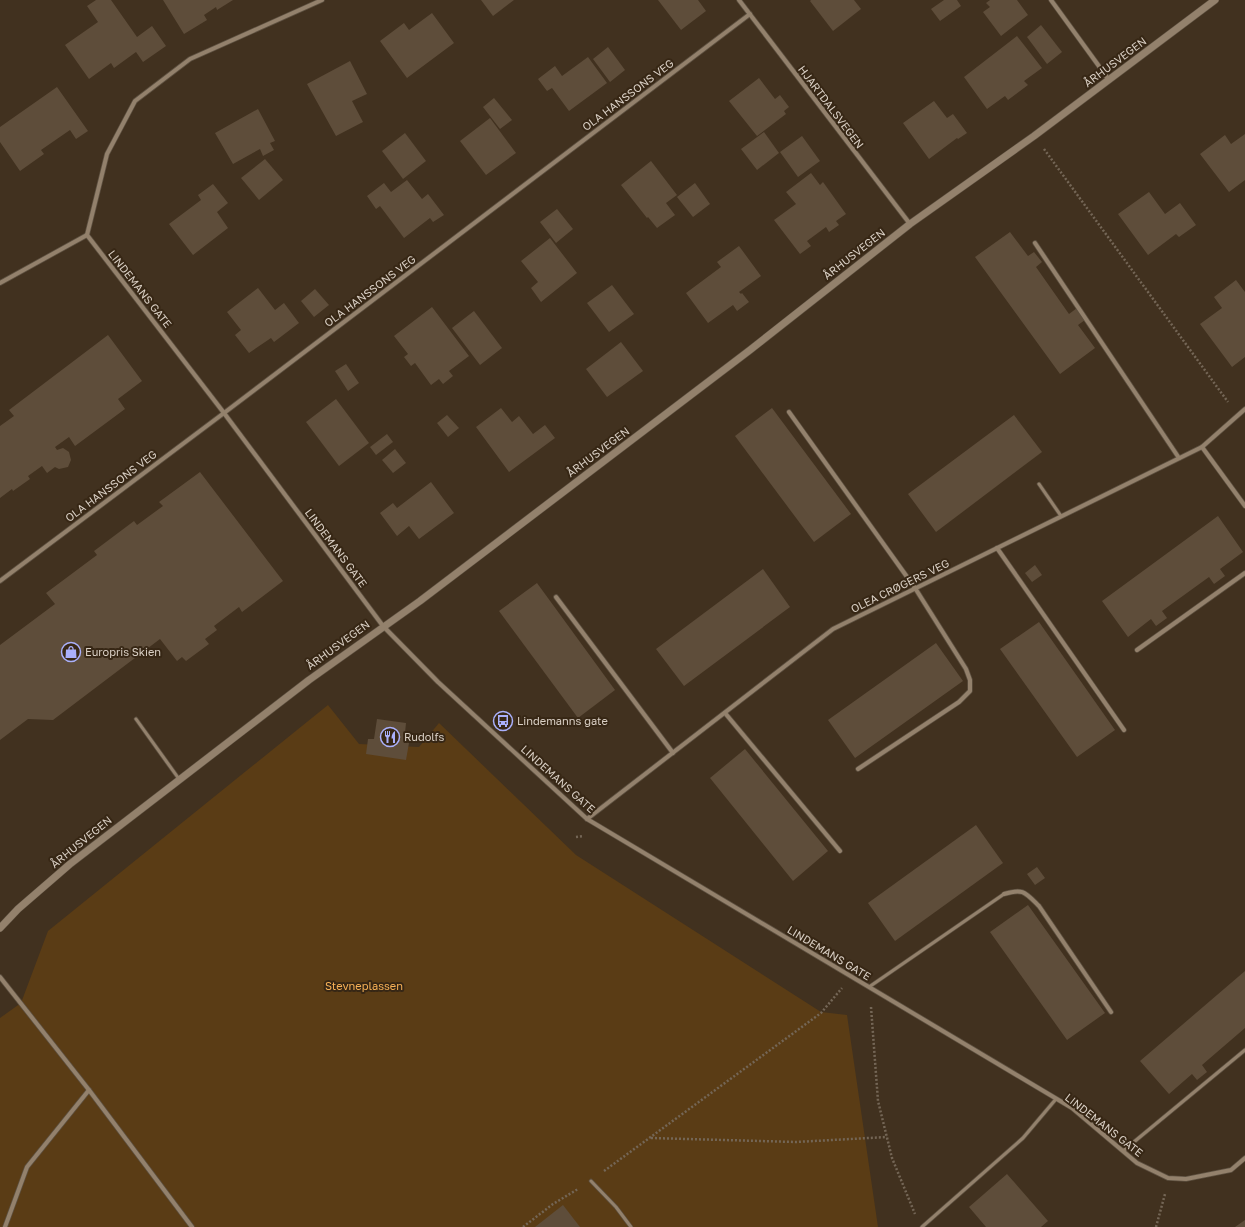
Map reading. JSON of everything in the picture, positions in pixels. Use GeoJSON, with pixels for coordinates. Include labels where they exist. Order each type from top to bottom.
{"type":"FeatureCollection","features":[{"type":"Feature","properties":{"kind":"street"},"geometry":{"type":"LineString","coordinates":[[0,283],[87,235],[107,154],[135,101],[190,59],[322,0]]}},
{"type":"Feature","properties":{"kind":"street","name":"HJARTDALSVEGEN"},"geometry":{"type":"LineString","coordinates":[[739,0],[910,224]]}},
{"type":"Feature","properties":{"kind":"street"},"geometry":{"type":"LineString","coordinates":[[1050,0],[1109,80]]}},
{"type":"Feature","properties":{"kind":"street","name":"ÅRHUSVEGEN"},"geometry":{"type":"LineString","coordinates":[[0,928],[18,909],[70,864],[309,680],[420,600],[737,359],[910,224],[1034,136],[1215,0]]}},
{"type":"Feature","properties":{"kind":"street","name":"OLA HANSSONS VEG"},"geometry":{"type":"LineString","coordinates":[[0,581],[750,14]]}},
{"type":"Feature","properties":{"kind":"street","name":"LINDEMANS GATE"},"geometry":{"type":"LineString","coordinates":[[87,235],[224,413],[383,626],[438,682],[587,819],[1072,1108],[1137,1163],[1168,1178],[1186,1179],[1231,1170],[1245,1158]]}},
{"type":"Feature","properties":{"kind":"street"},"geometry":{"type":"LineString","coordinates":[[1035,244],[1180,458]]}},
{"type":"Feature","properties":{"kind":"street","name":"OLEA CRØGERS VEG"},"geometry":{"type":"LineString","coordinates":[[587,819],[833,629],[1180,458],[1202,446],[1245,409]]}},
{"type":"Feature","properties":{"kind":"street"},"geometry":{"type":"LineString","coordinates":[[789,412],[915,588],[966,670],[970,680],[970,691],[959,702],[858,769]]}},
{"type":"Feature","properties":{"kind":"street"},"geometry":{"type":"LineString","coordinates":[[1202,446],[1245,506]]}},
{"type":"Feature","properties":{"kind":"street"},"geometry":{"type":"LineString","coordinates":[[997,548],[1124,730]]}},
{"type":"Feature","properties":{"kind":"street"},"geometry":{"type":"LineString","coordinates":[[1137,650],[1245,573]]}},
{"type":"Feature","properties":{"kind":"street"},"geometry":{"type":"LineString","coordinates":[[556,597],[673,753]]}},
{"type":"Feature","properties":{"kind":"street"},"geometry":{"type":"LineString","coordinates":[[725,713],[840,851]]}},
{"type":"Feature","properties":{"kind":"street"},"geometry":{"type":"LineString","coordinates":[[1004,894],[1015,891],[1026,893],[1039,906],[1111,1012]]}},
{"type":"Feature","properties":{"kind":"street"},"geometry":{"type":"LineString","coordinates":[[0,978],[89,1090],[192,1227]]}},
{"type":"Feature","properties":{"kind":"street"},"geometry":{"type":"LineString","coordinates":[[5,1227],[27,1167],[89,1090]]}},
{"type":"Feature","properties":{"kind":"lane"},"geometry":{"type":"LineString","coordinates":[[1040,484],[1061,516]]}},
{"type":"Feature","properties":{"kind":"lane"},"geometry":{"type":"LineString","coordinates":[[136,719],[179,780]]}},
{"type":"Feature","properties":{"kind":"lane"},"geometry":{"type":"LineString","coordinates":[[869,987],[1004,894]]}},
{"type":"Feature","properties":{"kind":"lane"},"geometry":{"type":"LineString","coordinates":[[1123,1151],[1245,1050]]}},
{"type":"Feature","properties":{"kind":"lane"},"geometry":{"type":"LineString","coordinates":[[922,1227],[1023,1138],[1056,1099]]}},
{"type":"Feature","properties":{"kind":"lane"},"geometry":{"type":"LineString","coordinates":[[591,1181],[616,1207],[631,1227]]}},
{"type":"Feature","properties":{"kind":"path"},"geometry":{"type":"LineString","coordinates":[[1034,136],[1238,416]]}},
{"type":"Feature","properties":{"kind":"path"},"geometry":{"type":"LineString","coordinates":[[522,1227],[552,1204],[591,1181],[821,1012],[852,977]]}},
{"type":"Feature","properties":{"kind":"path"},"geometry":{"type":"LineString","coordinates":[[869,987],[878,1101],[892,1158],[917,1220]]}},
{"type":"Feature","properties":{"kind":"path"},"geometry":{"type":"LineString","coordinates":[[650,1138],[796,1142],[887,1137]]}},
{"type":"Feature","properties":{"kind":"path"},"geometry":{"type":"LineString","coordinates":[[1156,1227],[1168,1178]]}},
{"type":"Feature","properties":{"kind":"green space","name":"Stevneplassen"},"geometry":{"type":"Polygon","coordinates":[[[328,705],[359,744],[419,747],[439,723],[576,855],[821,1012],[847,1015],[878,1227],[0,1227],[0,1018],[21,1003],[48,931],[328,705]]]}},
{"type":"Feature","properties":{"kind":"building"},"geometry":{"type":"Polygon","coordinates":[[[96,0],[111,0],[137,37],[152,26],[166,46],[143,62],[136,52],[114,68],[111,63],[89,79],[65,45],[98,22],[87,6],[96,0]]]}},
{"type":"Feature","properties":{"kind":"building"},"geometry":{"type":"Polygon","coordinates":[[[163,0],[233,0],[217,10],[216,7],[204,15],[207,20],[184,34],[163,0]]]}},
{"type":"Feature","properties":{"kind":"building"},"geometry":{"type":"Polygon","coordinates":[[[481,0],[514,0],[493,16],[481,0]]]}},
{"type":"Feature","properties":{"kind":"building"},"geometry":{"type":"Polygon","coordinates":[[[658,0],[698,0],[706,11],[681,30],[658,0]]]}},
{"type":"Feature","properties":{"kind":"building"},"geometry":{"type":"Polygon","coordinates":[[[854,0],[861,9],[833,31],[810,1],[854,0]]]}},
{"type":"Feature","properties":{"kind":"building"},"geometry":{"type":"Polygon","coordinates":[[[944,0],[957,0],[961,6],[940,21],[931,9],[944,0]]]}},
{"type":"Feature","properties":{"kind":"building"},"geometry":{"type":"Polygon","coordinates":[[[990,0],[1017,0],[1028,15],[1001,36],[983,12],[990,7],[986,3],[990,0]]]}},
{"type":"Feature","properties":{"kind":"building"},"geometry":{"type":"Polygon","coordinates":[[[432,13],[454,43],[407,78],[380,41],[404,23],[409,30],[432,13]]]}},
{"type":"Feature","properties":{"kind":"building"},"geometry":{"type":"Polygon","coordinates":[[[1041,25],[1062,52],[1047,64],[1027,37],[1041,25]]]}},
{"type":"Feature","properties":{"kind":"building"},"geometry":{"type":"Polygon","coordinates":[[[1017,36],[1042,68],[1024,81],[1028,85],[1008,100],[1005,96],[987,109],[964,77],[1017,36]]]}},
{"type":"Feature","properties":{"kind":"building"},"geometry":{"type":"Polygon","coordinates":[[[608,47],[625,70],[610,82],[593,59],[608,47]]]}},
{"type":"Feature","properties":{"kind":"building"},"geometry":{"type":"Polygon","coordinates":[[[588,57],[607,83],[569,111],[552,88],[547,91],[538,79],[555,66],[562,76],[588,57]]]}},
{"type":"Feature","properties":{"kind":"building"},"geometry":{"type":"Polygon","coordinates":[[[350,61],[367,94],[352,101],[363,122],[336,136],[307,84],[350,61]]]}},
{"type":"Feature","properties":{"kind":"building"},"geometry":{"type":"Polygon","coordinates":[[[759,78],[775,99],[780,95],[789,107],[784,111],[786,114],[757,136],[729,101],[759,78]]]}},
{"type":"Feature","properties":{"kind":"building"},"geometry":{"type":"Polygon","coordinates":[[[57,87],[88,131],[76,139],[70,130],[41,150],[44,154],[20,171],[0,142],[0,127],[57,87]]]}},
{"type":"Feature","properties":{"kind":"building"},"geometry":{"type":"Polygon","coordinates":[[[494,98],[512,120],[500,129],[483,107],[494,98]]]}},
{"type":"Feature","properties":{"kind":"building"},"geometry":{"type":"Polygon","coordinates":[[[934,101],[947,118],[953,114],[967,133],[958,139],[957,138],[929,159],[903,123],[934,101]]]}},
{"type":"Feature","properties":{"kind":"building"},"geometry":{"type":"Polygon","coordinates":[[[258,109],[275,141],[270,143],[274,150],[263,156],[260,149],[233,164],[215,133],[258,109]]]}},
{"type":"Feature","properties":{"kind":"building"},"geometry":{"type":"Polygon","coordinates":[[[490,118],[516,153],[486,175],[460,141],[490,118]]]}},
{"type":"Feature","properties":{"kind":"building"},"geometry":{"type":"Polygon","coordinates":[[[764,132],[779,153],[757,170],[741,149],[764,132]]]}},
{"type":"Feature","properties":{"kind":"building"},"geometry":{"type":"Polygon","coordinates":[[[405,133],[426,161],[403,179],[382,151],[405,133]]]}},
{"type":"Feature","properties":{"kind":"building"},"geometry":{"type":"Polygon","coordinates":[[[1245,134],[1245,180],[1229,192],[1200,154],[1225,135],[1231,144],[1245,134]]]}},
{"type":"Feature","properties":{"kind":"building"},"geometry":{"type":"Polygon","coordinates":[[[802,136],[820,161],[798,177],[780,152],[802,136]]]}},
{"type":"Feature","properties":{"kind":"building"},"geometry":{"type":"Polygon","coordinates":[[[265,159],[283,180],[259,200],[241,178],[265,159]]]}},
{"type":"Feature","properties":{"kind":"building"},"geometry":{"type":"Polygon","coordinates":[[[651,161],[677,195],[666,203],[675,215],[657,228],[648,217],[647,218],[621,185],[651,161]]]}},
{"type":"Feature","properties":{"kind":"building"},"geometry":{"type":"Polygon","coordinates":[[[811,173],[820,185],[823,182],[846,214],[836,221],[839,225],[829,232],[826,227],[807,241],[811,246],[800,254],[774,220],[796,204],[786,192],[811,173]]]}},
{"type":"Feature","properties":{"kind":"building"},"geometry":{"type":"Polygon","coordinates":[[[407,180],[422,199],[428,194],[444,215],[433,222],[430,218],[404,238],[380,206],[376,209],[367,196],[384,183],[391,192],[407,180]]]}},
{"type":"Feature","properties":{"kind":"building"},"geometry":{"type":"Polygon","coordinates":[[[695,183],[710,204],[693,217],[677,197],[695,183]]]}},
{"type":"Feature","properties":{"kind":"building"},"geometry":{"type":"Polygon","coordinates":[[[213,184],[228,203],[217,212],[228,228],[193,255],[169,224],[201,200],[198,195],[213,184]]]}},
{"type":"Feature","properties":{"kind":"building"},"geometry":{"type":"Polygon","coordinates":[[[1149,192],[1165,214],[1180,203],[1196,225],[1179,237],[1176,234],[1148,255],[1118,214],[1149,192]]]}},
{"type":"Feature","properties":{"kind":"building"},"geometry":{"type":"Polygon","coordinates":[[[557,209],[573,229],[556,243],[540,222],[557,209]]]}},
{"type":"Feature","properties":{"kind":"building"},"geometry":{"type":"Polygon","coordinates":[[[1010,232],[1028,256],[1034,252],[1042,262],[1036,267],[1069,314],[1077,308],[1085,320],[1078,325],[1095,348],[1060,374],[975,257],[1010,232]]]}},
{"type":"Feature","properties":{"kind":"building"},"geometry":{"type":"Polygon","coordinates":[[[550,238],[577,273],[541,302],[531,288],[538,282],[521,261],[550,238]]]}},
{"type":"Feature","properties":{"kind":"building"},"geometry":{"type":"Polygon","coordinates":[[[739,246],[761,276],[739,292],[741,294],[742,293],[749,302],[737,311],[733,305],[708,323],[686,293],[721,267],[717,262],[739,246]]]}},
{"type":"Feature","properties":{"kind":"building"},"geometry":{"type":"Polygon","coordinates":[[[1236,280],[1245,292],[1245,357],[1232,367],[1200,324],[1222,308],[1214,297],[1236,280]]]}},
{"type":"Feature","properties":{"kind":"building"},"geometry":{"type":"Polygon","coordinates":[[[612,285],[634,314],[609,332],[587,303],[612,285]]]}},
{"type":"Feature","properties":{"kind":"building"},"geometry":{"type":"Polygon","coordinates":[[[258,288],[275,310],[284,303],[299,323],[274,342],[271,338],[249,353],[235,335],[241,330],[227,312],[258,288]]]}},
{"type":"Feature","properties":{"kind":"building"},"geometry":{"type":"Polygon","coordinates":[[[315,289],[329,305],[314,317],[301,301],[315,289]]]}},
{"type":"Feature","properties":{"kind":"building"},"geometry":{"type":"Polygon","coordinates":[[[432,307],[469,356],[449,371],[453,376],[443,384],[439,379],[431,385],[415,363],[411,366],[404,357],[408,354],[394,336],[432,307]]]}},
{"type":"Feature","properties":{"kind":"building"},"geometry":{"type":"Polygon","coordinates":[[[474,311],[502,348],[480,365],[452,328],[474,311]]]}},
{"type":"Feature","properties":{"kind":"building"},"geometry":{"type":"Polygon","coordinates":[[[108,335],[142,381],[118,399],[125,409],[75,446],[69,437],[55,447],[57,450],[63,448],[69,452],[71,460],[68,467],[59,469],[55,467],[47,473],[42,466],[28,476],[30,479],[0,498],[0,426],[14,416],[9,410],[108,335]]]}},
{"type":"Feature","properties":{"kind":"building"},"geometry":{"type":"Polygon","coordinates":[[[621,342],[643,371],[607,397],[586,369],[621,342]]]}},
{"type":"Feature","properties":{"kind":"building"},"geometry":{"type":"Polygon","coordinates":[[[346,364],[359,383],[348,391],[335,371],[346,364]]]}},
{"type":"Feature","properties":{"kind":"building"},"geometry":{"type":"Polygon","coordinates":[[[336,399],[369,443],[339,466],[306,422],[336,399]]]}},
{"type":"Feature","properties":{"kind":"building"},"geometry":{"type":"Polygon","coordinates":[[[501,408],[512,422],[519,416],[533,434],[545,425],[555,438],[509,472],[476,427],[501,408]]]}},
{"type":"Feature","properties":{"kind":"building"},"geometry":{"type":"Polygon","coordinates":[[[772,408],[851,514],[814,542],[735,436],[772,408]]]}},
{"type":"Feature","properties":{"kind":"building"},"geometry":{"type":"Polygon","coordinates":[[[447,415],[459,428],[448,437],[437,423],[447,415]]]}},
{"type":"Feature","properties":{"kind":"building"},"geometry":{"type":"Polygon","coordinates":[[[1014,415],[1042,452],[936,532],[908,494],[1014,415]]]}},
{"type":"Feature","properties":{"kind":"building"},"geometry":{"type":"Polygon","coordinates":[[[387,434],[393,442],[376,455],[370,447],[387,434]]]}},
{"type":"Feature","properties":{"kind":"building"},"geometry":{"type":"Polygon","coordinates":[[[395,449],[406,463],[393,473],[382,460],[395,449]]]}},
{"type":"Feature","properties":{"kind":"building"},"geometry":{"type":"Polygon","coordinates":[[[200,472],[283,581],[242,612],[239,607],[214,626],[217,630],[205,639],[209,644],[186,661],[182,657],[177,661],[160,639],[53,720],[28,719],[0,740],[0,645],[55,604],[46,593],[97,555],[94,551],[134,521],[137,525],[163,506],[159,502],[200,472]]]}},
{"type":"Feature","properties":{"kind":"building"},"geometry":{"type":"Polygon","coordinates":[[[431,482],[454,513],[419,539],[409,526],[397,536],[380,513],[393,503],[397,508],[431,482]]]}},
{"type":"Feature","properties":{"kind":"building"},"geometry":{"type":"Polygon","coordinates":[[[1218,516],[1243,552],[1220,569],[1225,576],[1214,584],[1209,577],[1162,611],[1167,618],[1156,626],[1151,619],[1128,637],[1102,601],[1218,516]]]}},
{"type":"Feature","properties":{"kind":"building"},"geometry":{"type":"Polygon","coordinates":[[[1035,565],[1042,575],[1032,582],[1025,573],[1035,565]]]}},
{"type":"Feature","properties":{"kind":"building"},"geometry":{"type":"Polygon","coordinates":[[[763,569],[790,607],[684,686],[656,649],[763,569]]]}},
{"type":"Feature","properties":{"kind":"building"},"geometry":{"type":"Polygon","coordinates":[[[537,583],[615,690],[578,718],[499,611],[537,583]]]}},
{"type":"Feature","properties":{"kind":"building"},"geometry":{"type":"Polygon","coordinates":[[[1039,622],[1115,730],[1077,757],[1000,649],[1039,622]]]}},
{"type":"Feature","properties":{"kind":"building"},"geometry":{"type":"Polygon","coordinates":[[[936,643],[963,681],[855,758],[828,720],[936,643]]]}},
{"type":"Feature","properties":{"kind":"building"},"geometry":{"type":"Polygon","coordinates":[[[377,719],[406,723],[404,743],[409,743],[406,760],[366,754],[368,739],[374,739],[377,719]]]}},
{"type":"Feature","properties":{"kind":"building"},"geometry":{"type":"Polygon","coordinates":[[[745,749],[828,851],[793,881],[710,778],[745,749]]]}},
{"type":"Feature","properties":{"kind":"building"},"geometry":{"type":"Polygon","coordinates":[[[976,825],[1003,863],[895,941],[868,903],[976,825]]]}},
{"type":"Feature","properties":{"kind":"building"},"geometry":{"type":"Polygon","coordinates":[[[1037,867],[1045,878],[1035,885],[1027,874],[1037,867]]]}},
{"type":"Feature","properties":{"kind":"building"},"geometry":{"type":"Polygon","coordinates":[[[1028,905],[1105,1013],[1067,1040],[990,932],[1028,905]]]}},
{"type":"Feature","properties":{"kind":"building"},"geometry":{"type":"Polygon","coordinates":[[[1245,971],[1245,1028],[1202,1065],[1207,1072],[1197,1080],[1192,1074],[1169,1094],[1140,1061],[1245,971]]]}},
{"type":"Feature","properties":{"kind":"building"},"geometry":{"type":"Polygon","coordinates":[[[1007,1174],[1048,1221],[1041,1227],[986,1227],[969,1207],[1007,1174]]]}},
{"type":"Feature","properties":{"kind":"building"},"geometry":{"type":"Polygon","coordinates":[[[563,1205],[580,1227],[535,1227],[563,1205]]]}},
{"type":"Feature","properties":{"kind":"building"},"geometry":{"type":"Polygon","coordinates":[[[1245,1220],[1245,1227],[1235,1227],[1245,1220]]]}},
{"type":"Feature","properties":{"kind":"place","name":"Europris Skien"},"geometry":{"type":"Point","coordinates":[71,652]}},
{"type":"Feature","properties":{"kind":"place","name":"Lindemanns gate"},"geometry":{"type":"Point","coordinates":[503,721]}},
{"type":"Feature","properties":{"kind":"place","name":"Rudolfs"},"geometry":{"type":"Point","coordinates":[390,737]}}]}
